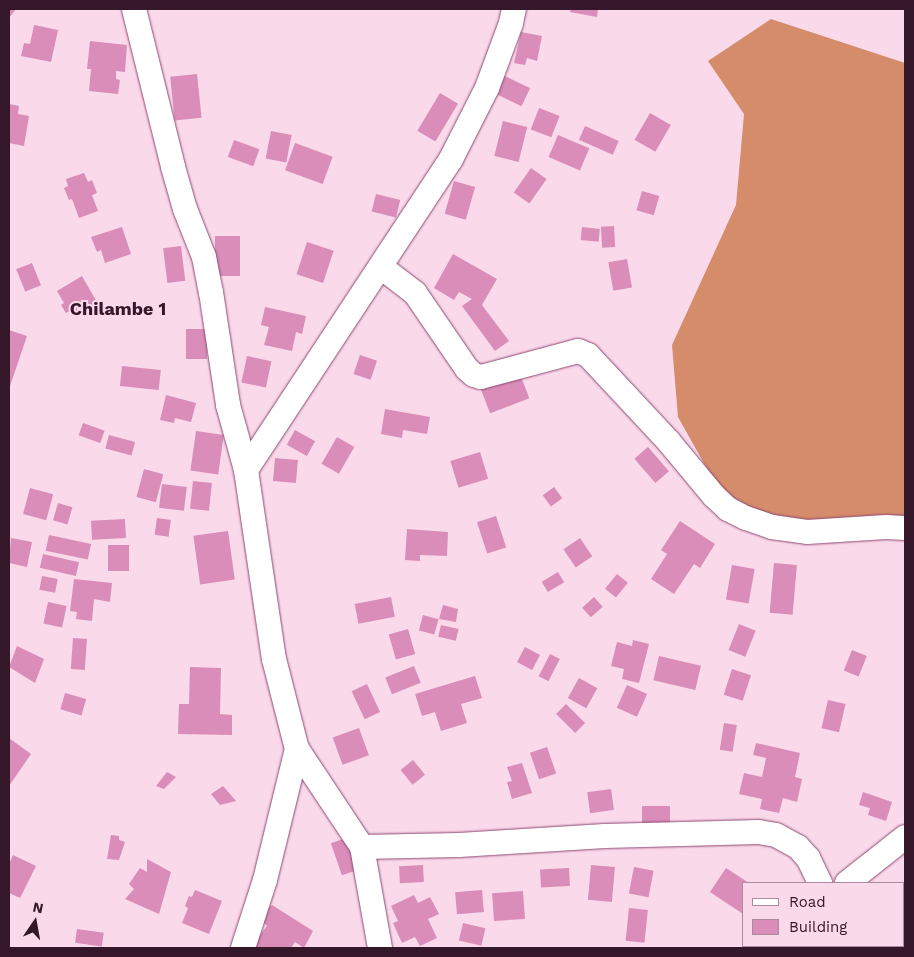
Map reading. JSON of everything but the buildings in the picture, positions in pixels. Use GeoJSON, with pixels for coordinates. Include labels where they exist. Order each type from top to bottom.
{"type":"FeatureCollection","features":[{"type":"Feature","properties":{"kind":"street"},"geometry":{"type":"LineString","coordinates":[[134,9],[173,167],[185,209],[204,257],[228,405],[246,470],[274,659],[297,749],[362,847],[380,948]]}},
{"type":"Feature","properties":{"kind":"street"},"geometry":{"type":"LineString","coordinates":[[246,470],[451,160],[487,88],[511,23],[514,9]]}},
{"type":"Feature","properties":{"kind":"street"},"geometry":{"type":"LineString","coordinates":[[381,267],[415,293],[467,369],[474,375],[480,377],[578,351],[588,355],[669,442],[714,496],[728,509],[746,518],[772,527],[807,532],[886,527],[905,528]]}},
{"type":"Feature","properties":{"kind":"street"},"geometry":{"type":"LineString","coordinates":[[243,948],[265,880],[297,749]]}},
{"type":"Feature","properties":{"kind":"street"},"geometry":{"type":"LineString","coordinates":[[362,847],[459,845],[605,836],[759,832],[776,835],[798,846],[808,858],[820,882]]}},
{"type":"Feature","properties":{"kind":"street"},"geometry":{"type":"LineString","coordinates":[[848,882],[905,837]]}},
{"type":"Feature","properties":{"kind":"shaded area"},"geometry":{"type":"Polygon","coordinates":[[[771,19],[905,63],[905,523],[804,529],[729,508],[678,417],[672,345],[736,205],[744,114],[708,61],[771,19]]]}},
{"type":"Feature","properties":{"kind":"district","name":"Chilambe 1"},"geometry":{"type":"Point","coordinates":[118,309]}}]}
